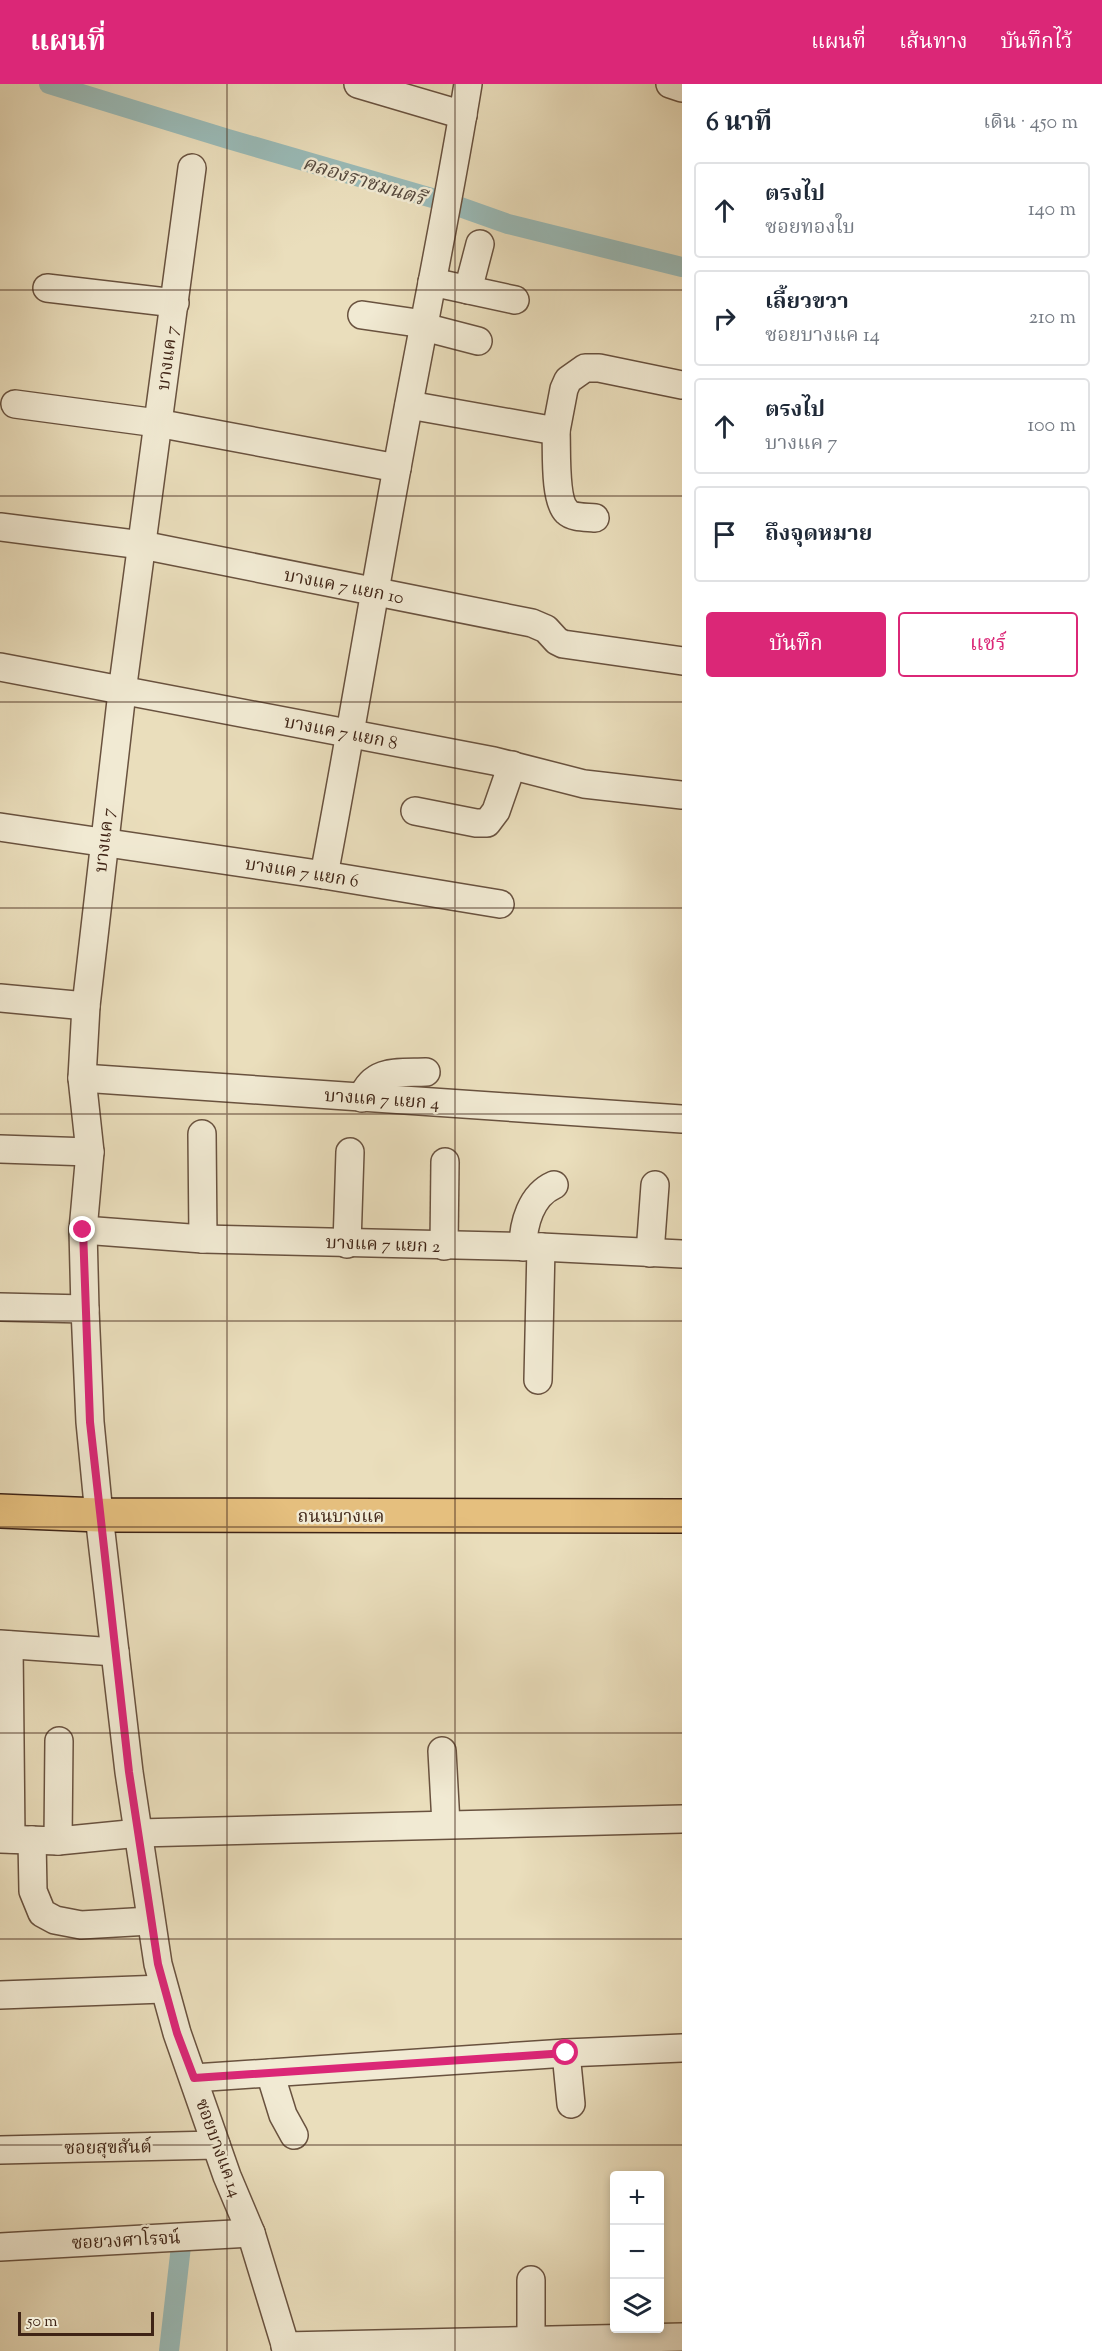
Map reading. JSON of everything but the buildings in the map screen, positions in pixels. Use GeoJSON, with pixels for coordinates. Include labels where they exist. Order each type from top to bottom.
{"type":"FeatureCollection","features":[{"type":"Feature","properties":{"kind":"main road","name":"ถนนบางแค"},"geometry":{"type":"LineString","coordinates":[[0,1510],[99,1515],[682,1516]]}},
{"type":"Feature","properties":{"kind":"street"},"geometry":{"type":"LineString","coordinates":[[358,84],[463,115]]}},
{"type":"Feature","properties":{"kind":"street"},"geometry":{"type":"LineString","coordinates":[[324,875],[468,84]]}},
{"type":"Feature","properties":{"kind":"street"},"geometry":{"type":"LineString","coordinates":[[670,84],[682,88]]}},
{"type":"Feature","properties":{"kind":"street","name":"บางแค 7"},"geometry":{"type":"LineString","coordinates":[[99,1515],[90,1422],[83,1230],[90,1152],[82,1078],[86,1006],[122,692],[192,168]]}},
{"type":"Feature","properties":{"kind":"street"},"geometry":{"type":"LineString","coordinates":[[468,290],[480,244]]}},
{"type":"Feature","properties":{"kind":"street"},"geometry":{"type":"LineString","coordinates":[[432,282],[515,300]]}},
{"type":"Feature","properties":{"kind":"street"},"geometry":{"type":"LineString","coordinates":[[47,288],[175,303]]}},
{"type":"Feature","properties":{"kind":"street"},"geometry":{"type":"LineString","coordinates":[[362,315],[424,326],[478,340]]}},
{"type":"Feature","properties":{"kind":"street"},"geometry":{"type":"LineString","coordinates":[[595,518],[574,516],[565,510],[559,491],[556,431],[564,389],[568,380],[585,368],[599,368],[682,385]]}},
{"type":"Feature","properties":{"kind":"street"},"geometry":{"type":"LineString","coordinates":[[15,404],[158,423],[397,468]]}},
{"type":"Feature","properties":{"kind":"street"},"geometry":{"type":"LineString","coordinates":[[409,405],[556,431]]}},
{"type":"Feature","properties":{"kind":"street","name":"บางแค 7 แยก 10"},"geometry":{"type":"LineString","coordinates":[[0,527],[142,545],[532,623],[546,629],[563,644],[682,661]]}},
{"type":"Feature","properties":{"kind":"street","name":"บางแค 7 แยก 8"},"geometry":{"type":"LineString","coordinates":[[0,667],[513,765],[606,788],[682,795]]}},
{"type":"Feature","properties":{"kind":"street"},"geometry":{"type":"LineString","coordinates":[[415,811],[476,823],[487,823],[496,812],[513,765]]}},
{"type":"Feature","properties":{"kind":"street","name":"บางแค 7 แยก 6"},"geometry":{"type":"LineString","coordinates":[[0,827],[324,875],[500,904]]}},
{"type":"Feature","properties":{"kind":"street"},"geometry":{"type":"LineString","coordinates":[[0,998],[86,1006]]}},
{"type":"Feature","properties":{"kind":"street"},"geometry":{"type":"LineString","coordinates":[[362,1098],[366,1087],[380,1076],[426,1072]]}},
{"type":"Feature","properties":{"kind":"street","name":"บางแค 7 แยก 4"},"geometry":{"type":"LineString","coordinates":[[82,1078],[682,1119]]}},
{"type":"Feature","properties":{"kind":"street"},"geometry":{"type":"LineString","coordinates":[[202,1134],[203,1239]]}},
{"type":"Feature","properties":{"kind":"street"},"geometry":{"type":"LineString","coordinates":[[0,1149],[90,1152]]}},
{"type":"Feature","properties":{"kind":"street"},"geometry":{"type":"LineString","coordinates":[[347,1244],[350,1152]]}},
{"type":"Feature","properties":{"kind":"street"},"geometry":{"type":"LineString","coordinates":[[444,1246],[445,1162]]}},
{"type":"Feature","properties":{"kind":"street"},"geometry":{"type":"LineString","coordinates":[[538,1380],[532,1247],[523,1233],[531,1209],[546,1189],[554,1185]]}},
{"type":"Feature","properties":{"kind":"street"},"geometry":{"type":"LineString","coordinates":[[650,1253],[655,1185]]}},
{"type":"Feature","properties":{"kind":"street","name":"บางแค 7 แยก 2"},"geometry":{"type":"LineString","coordinates":[[83,1230],[203,1239],[532,1247],[682,1254]]}},
{"type":"Feature","properties":{"kind":"street"},"geometry":{"type":"LineString","coordinates":[[0,1307],[85,1308]]}},
{"type":"Feature","properties":{"kind":"street","name":"ซอยบางแค 14"},"geometry":{"type":"LineString","coordinates":[[99,1515],[129,1772],[150,1921],[164,1989],[216,2145],[251,2234],[286,2348]]}},
{"type":"Feature","properties":{"kind":"street"},"geometry":{"type":"LineString","coordinates":[[115,1652],[5,1645],[5,1792],[14,1839],[42,1913],[56,1920],[81,1925],[150,1921]]}},
{"type":"Feature","properties":{"kind":"street"},"geometry":{"type":"LineString","coordinates":[[58,1841],[59,1741]]}},
{"type":"Feature","properties":{"kind":"street"},"geometry":{"type":"LineString","coordinates":[[442,1750],[446,1824]]}},
{"type":"Feature","properties":{"kind":"street"},"geometry":{"type":"LineString","coordinates":[[14,1839],[58,1841],[139,1833],[682,1819]]}},
{"type":"Feature","properties":{"kind":"street"},"geometry":{"type":"LineString","coordinates":[[0,1995],[164,1989]]}},
{"type":"Feature","properties":{"kind":"street"},"geometry":{"type":"LineString","coordinates":[[194,2078],[566,2053],[682,2048]]}},
{"type":"Feature","properties":{"kind":"street"},"geometry":{"type":"LineString","coordinates":[[566,2053],[571,2104]]}},
{"type":"Feature","properties":{"kind":"street"},"geometry":{"type":"LineString","coordinates":[[270,2073],[283,2115],[294,2135]]}},
{"type":"Feature","properties":{"kind":"street","name":"ซอยสุขสันต์"},"geometry":{"type":"LineString","coordinates":[[0,2150],[216,2145]]}},
{"type":"Feature","properties":{"kind":"street","name":"ซอยวงศาโรจน์"},"geometry":{"type":"LineString","coordinates":[[0,2247],[251,2234]]}},
{"type":"Feature","properties":{"kind":"street"},"geometry":{"type":"LineString","coordinates":[[531,2280],[531,2340]]}},
{"type":"Feature","properties":{"kind":"street"},"geometry":{"type":"LineString","coordinates":[[286,2348],[682,2337]]}},
{"type":"Feature","properties":{"kind":"waterway","name":"คลองราชมนตรี"},"geometry":{"type":"LineString","coordinates":[[49,84],[446,202],[508,224],[682,267]]}},
{"type":"Feature","properties":{"kind":"waterway"},"geometry":{"type":"LineString","coordinates":[[169,2351],[181,2246]]}},
{"type":"Feature","properties":{"kind":"route"},"geometry":{"type":"LineString","coordinates":[[83,1230],[90,1422],[129,1772],[158,1964],[177,2033],[194,2078],[566,2053]]}}]}
